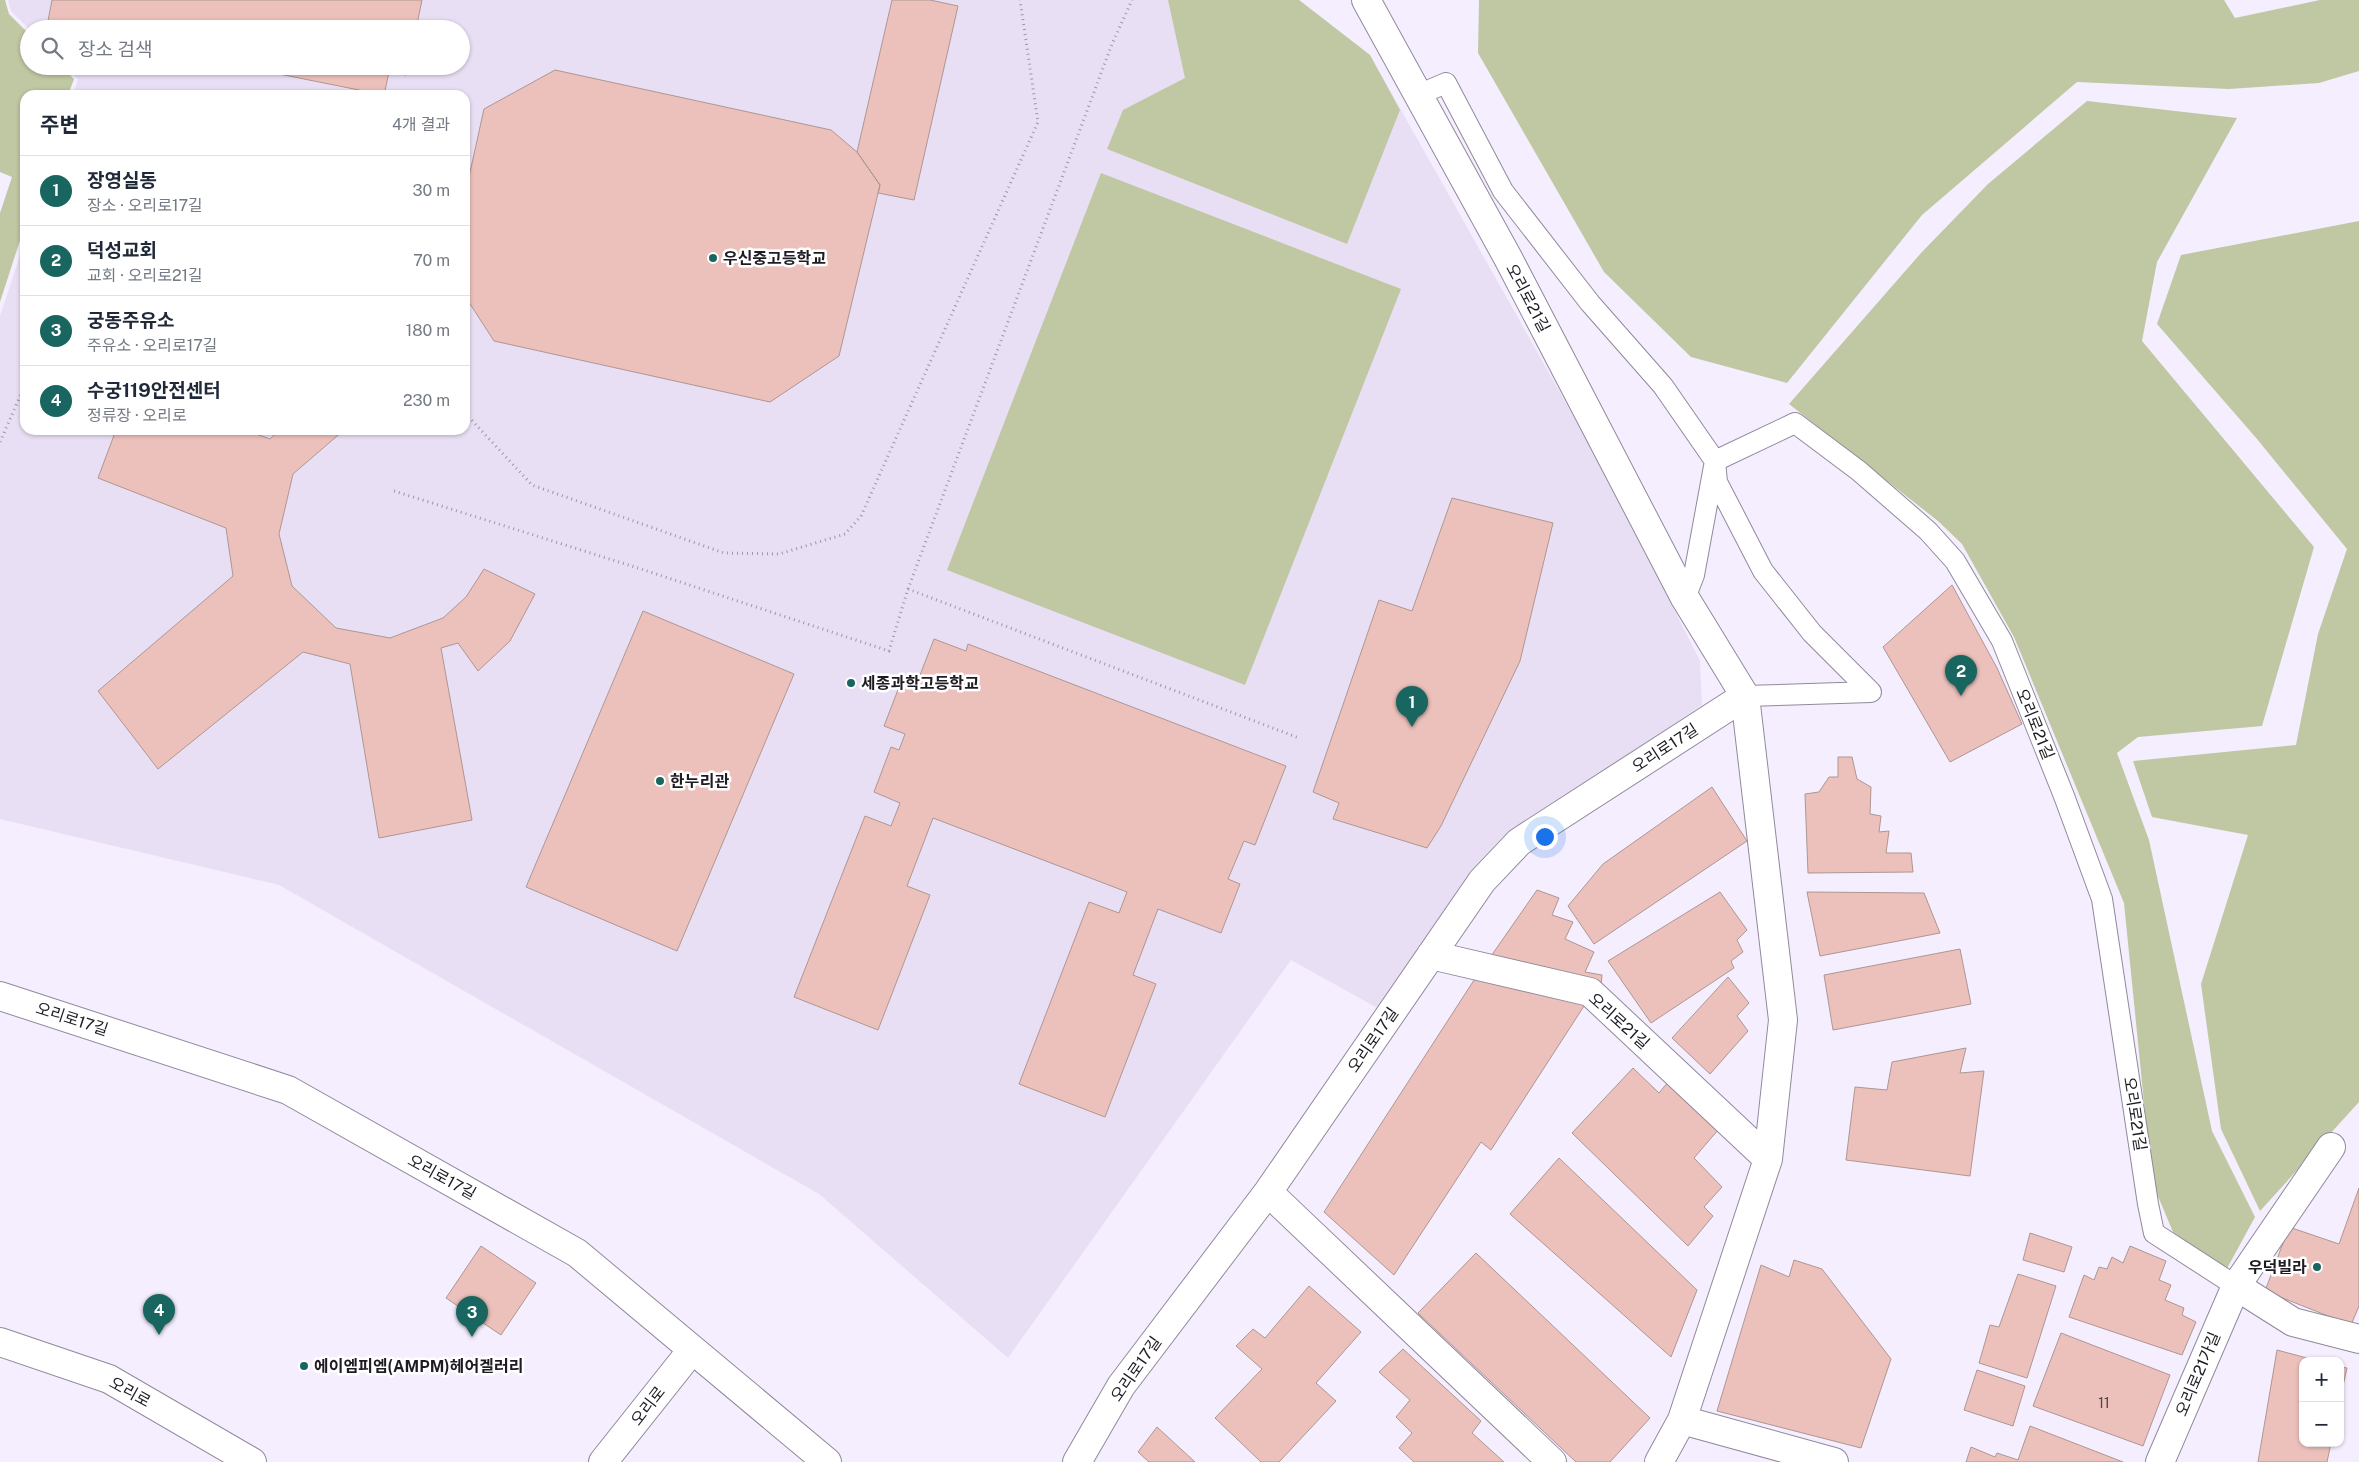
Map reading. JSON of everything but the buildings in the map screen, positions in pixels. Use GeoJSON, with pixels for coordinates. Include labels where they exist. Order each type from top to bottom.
{"type":"FeatureCollection","features":[{"type":"Feature","properties":{"kind":"street","name":"오리로21길"},"geometry":{"type":"LineString","coordinates":[[1372,3],[1418,95],[1508,258],[1685,598],[1745,696],[1783,1020],[1768,1159],[1682,1420],[1659,1462]]}},
{"type":"Feature","properties":{"kind":"street","name":"오리로17길"},"geometry":{"type":"LineString","coordinates":[[1077,1462],[1121,1386],[1268,1192],[1482,881],[1519,842],[1745,696]]}},
{"type":"Feature","properties":{"kind":"street","name":"오리로21길"},"geometry":{"type":"LineString","coordinates":[[1432,955],[1590,992],[1768,1159]]}},
{"type":"Feature","properties":{"kind":"street","name":"오리로17길"},"geometry":{"type":"LineString","coordinates":[[0,996],[288,1090],[577,1253],[827,1462]]}},
{"type":"Feature","properties":{"kind":"street","name":"오리로21가길"},"geometry":{"type":"LineString","coordinates":[[2160,1462],[2236,1286],[2331,1147]]}},
{"type":"Feature","properties":{"kind":"street"},"geometry":{"type":"LineString","coordinates":[[1268,1192],[1552,1462]]}},
{"type":"Feature","properties":{"kind":"street"},"geometry":{"type":"LineString","coordinates":[[2236,1286],[2293,1322],[2359,1339]]}},
{"type":"Feature","properties":{"kind":"street","name":"오리로"},"geometry":{"type":"LineString","coordinates":[[0,1342],[109,1379],[252,1462]]}},
{"type":"Feature","properties":{"kind":"street","name":"오리로"},"geometry":{"type":"LineString","coordinates":[[603,1462],[692,1350]]}},
{"type":"Feature","properties":{"kind":"street"},"geometry":{"type":"LineString","coordinates":[[1682,1420],[1834,1462]]}},
{"type":"Feature","properties":{"kind":"lane"},"geometry":{"type":"LineString","coordinates":[[1418,95],[1446,83],[1504,191],[1590,303],[1663,386],[1715,461],[1717,482],[1763,571],[1812,633],[1871,692],[1745,696]]}},
{"type":"Feature","properties":{"kind":"lane","name":"오리로21길"},"geometry":{"type":"LineString","coordinates":[[1715,461],[1795,423],[1859,472],[1928,531],[1955,561],[2002,641],[2064,796],[2102,899],[2154,1233],[2236,1286]]}},
{"type":"Feature","properties":{"kind":"lane"},"geometry":{"type":"LineString","coordinates":[[1685,598],[1694,575],[1715,461]]}},
{"type":"Feature","properties":{"kind":"path"},"geometry":{"type":"LineString","coordinates":[[470,418],[532,485],[724,553],[779,554],[845,534],[861,516],[1038,122],[1020,0]]}},
{"type":"Feature","properties":{"kind":"path"},"geometry":{"type":"LineString","coordinates":[[394,491],[638,568],[889,651],[908,590],[1112,44],[1132,0]]}},
{"type":"Feature","properties":{"kind":"path"},"geometry":{"type":"LineString","coordinates":[[0,442],[20,396]]}},
{"type":"Feature","properties":{"kind":"path"},"geometry":{"type":"LineString","coordinates":[[908,590],[1299,738]]}},
{"type":"Feature","properties":{"kind":"shaded area","name":"세종과학고등학교"},"geometry":{"type":"Polygon","coordinates":[[[8,0],[1299,0],[1370,55],[1606,474],[1700,661],[1702,705],[1511,833],[1381,1010],[1291,960],[1008,1358],[819,1194],[279,885],[0,819],[0,316],[20,255],[20,435],[470,435],[470,90],[75,90],[78,79],[74,75],[470,75],[470,20],[20,20],[11,11],[8,0]]]}},
{"type":"Feature","properties":{"kind":"green space"},"geometry":{"type":"Polygon","coordinates":[[[0,0],[5,0],[9,14],[20,25],[20,75],[70,75],[74,79],[70,90],[20,90],[20,240],[0,302],[0,213],[12,177],[0,172],[0,0]]]}},
{"type":"Feature","properties":{"kind":"green space"},"geometry":{"type":"Polygon","coordinates":[[[1168,0],[1299,0],[1370,55],[1400,110],[1347,244],[1107,149],[1123,110],[1185,78],[1168,0]]]}},
{"type":"Feature","properties":{"kind":"green space"},"geometry":{"type":"Polygon","coordinates":[[[1479,0],[2224,0],[2235,18],[2320,0],[2359,0],[2359,71],[2319,83],[2229,89],[2077,82],[1922,215],[1787,383],[1691,357],[1604,272],[1478,53],[1479,0]]]}},
{"type":"Feature","properties":{"kind":"green space"},"geometry":{"type":"Polygon","coordinates":[[[2087,101],[2237,118],[2157,262],[2142,341],[2314,547],[2262,726],[2138,737],[2117,753],[2149,840],[2212,1131],[2255,1217],[2225,1272],[2173,1232],[2152,1182],[2124,903],[2014,637],[1962,544],[1938,521],[1789,404],[1921,253],[1988,184],[2087,101]]]}},
{"type":"Feature","properties":{"kind":"green space"},"geometry":{"type":"Polygon","coordinates":[[[1101,173],[1401,289],[1245,685],[947,570],[1101,173]]]}},
{"type":"Feature","properties":{"kind":"green space"},"geometry":{"type":"Polygon","coordinates":[[[2359,221],[2359,1102],[2260,1211],[2221,1129],[2201,984],[2248,835],[2152,817],[2133,761],[2296,745],[2318,634],[2347,549],[2257,439],[2157,324],[2181,255],[2359,221]]]}},
{"type":"Feature","properties":{"kind":"place","name":"우신중고등학교"},"geometry":{"type":"Point","coordinates":[713,258]}},
{"type":"Feature","properties":{"kind":"place","name":"세종과학고등학교"},"geometry":{"type":"Point","coordinates":[851,683]}},
{"type":"Feature","properties":{"kind":"place","name":"덕성교회"},"geometry":{"type":"Point","coordinates":[1961,696]}},
{"type":"Feature","properties":{"kind":"place","name":"장영실동"},"geometry":{"type":"Point","coordinates":[1412,727]}},
{"type":"Feature","properties":{"kind":"place","name":"한누리관"},"geometry":{"type":"Point","coordinates":[660,781]}},
{"type":"Feature","properties":{"kind":"place","name":"우덕빌라"},"geometry":{"type":"Point","coordinates":[2317,1267]}},
{"type":"Feature","properties":{"kind":"place","name":"수궁119안전센터"},"geometry":{"type":"Point","coordinates":[159,1335]}},
{"type":"Feature","properties":{"kind":"place","name":"궁동주유소"},"geometry":{"type":"Point","coordinates":[472,1337]}},
{"type":"Feature","properties":{"kind":"place","name":"에이엠피엠(AMPM)헤어겔러리"},"geometry":{"type":"Point","coordinates":[304,1366]}}]}
